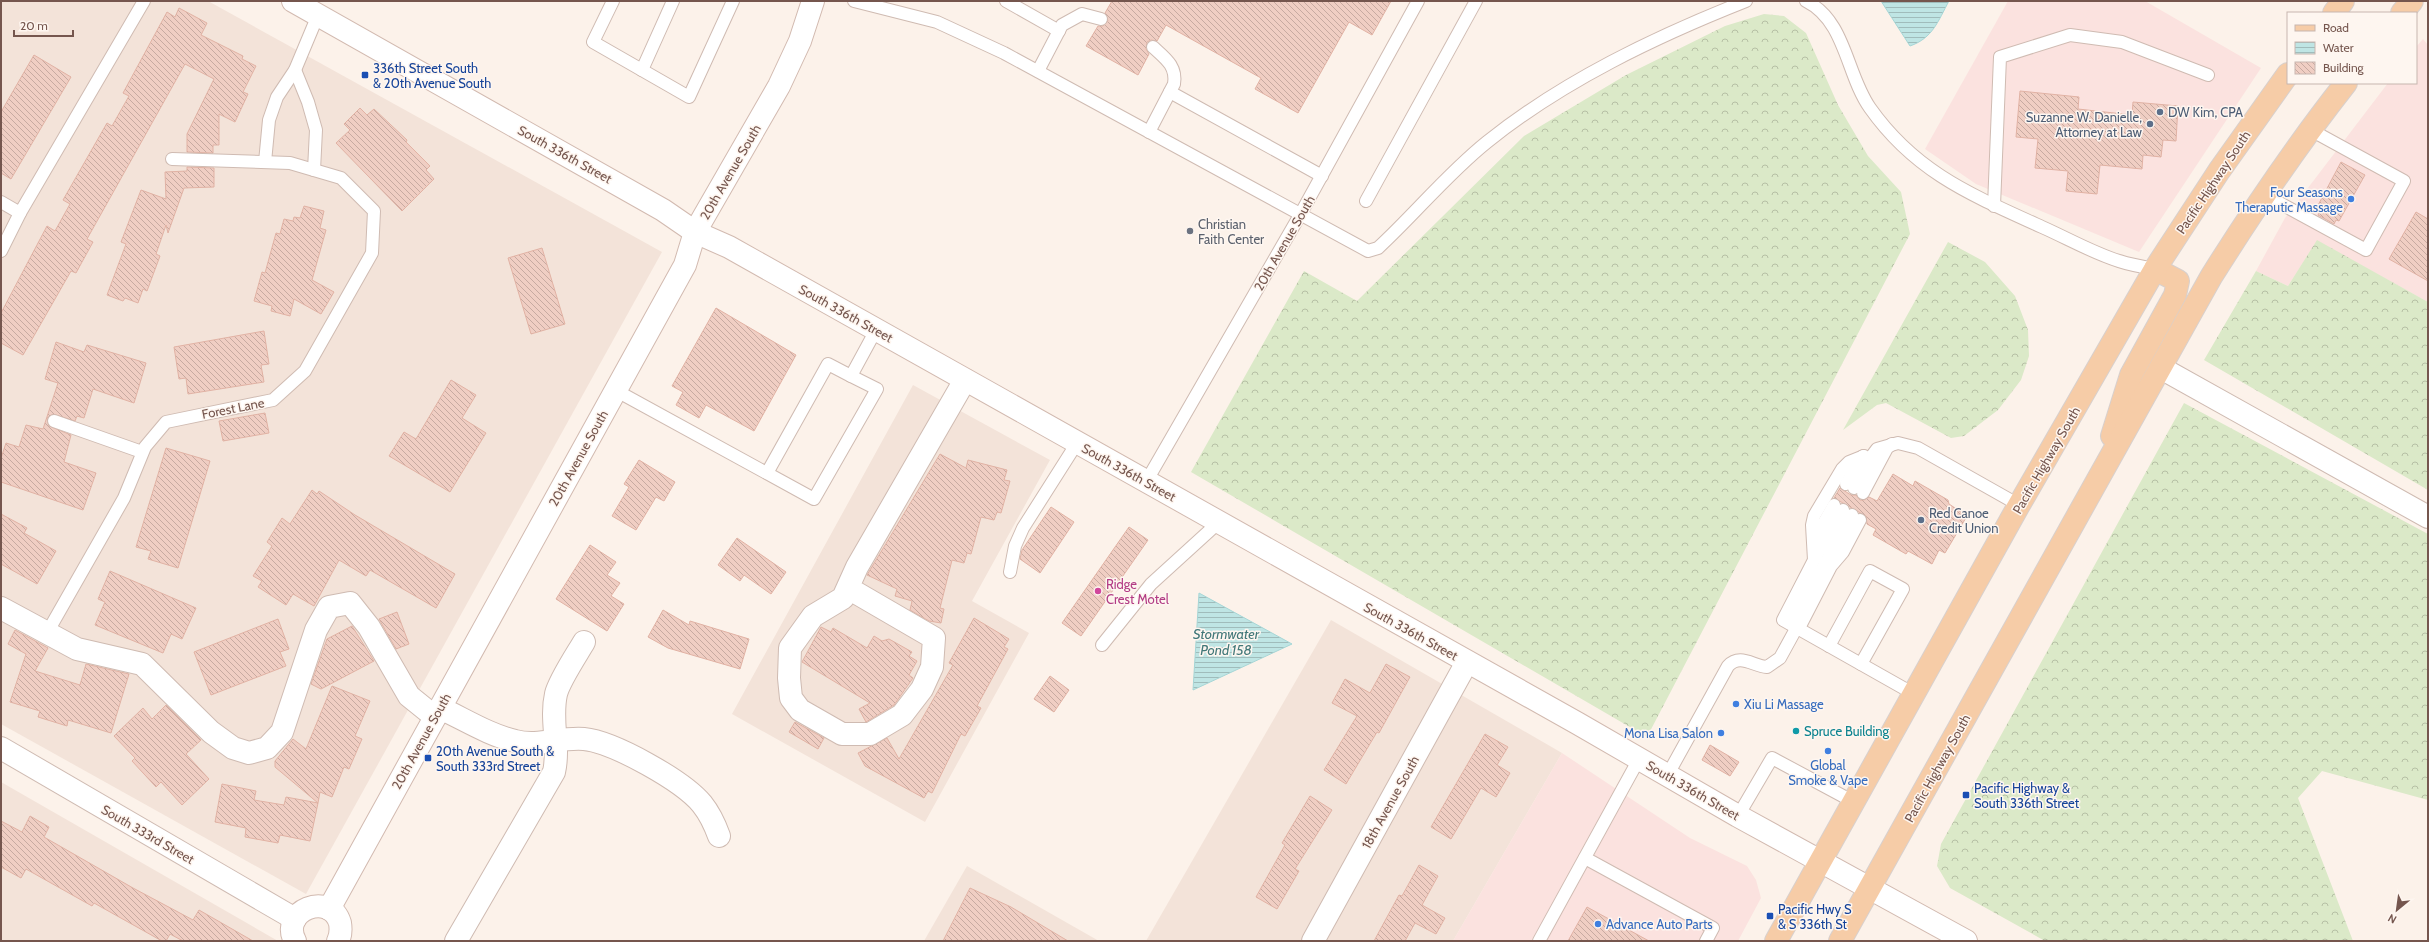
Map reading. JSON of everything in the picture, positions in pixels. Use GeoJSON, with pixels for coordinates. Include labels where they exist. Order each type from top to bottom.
{"type":"FeatureCollection","features":[{"type":"Feature","properties":{"kind":"main road"},"geometry":{"type":"LineString","coordinates":[[2335,12],[2343,1]]}},
{"type":"Feature","properties":{"kind":"main road"},"geometry":{"type":"LineString","coordinates":[[2403,12],[2412,1]]}},
{"type":"Feature","properties":{"kind":"main road","name":"Pacific Highway South"},"geometry":{"type":"LineString","coordinates":[[1776,941],[2020,505],[2155,270],[2219,171],[2287,75]]}},
{"type":"Feature","properties":{"kind":"main road","name":"Pacific Highway South"},"geometry":{"type":"LineString","coordinates":[[1840,941],[2211,277],[2263,194],[2309,129],[2345,84]]}},
{"type":"Feature","properties":{"kind":"main road"},"geometry":{"type":"LineString","coordinates":[[2098,479],[2131,374],[2175,295],[2178,281],[2155,270]]}},
{"type":"Feature","properties":{"kind":"street","name":"South 336th Street"},"geometry":{"type":"LineString","coordinates":[[293,1],[663,210],[695,232],[729,247],[1738,816],[1966,941]]}},
{"type":"Feature","properties":{"kind":"street","name":"20th Avenue South"},"geometry":{"type":"LineString","coordinates":[[329,909],[685,265],[695,232],[779,86],[800,41],[813,1]]}},
{"type":"Feature","properties":{"kind":"street"},"geometry":{"type":"LineString","coordinates":[[2160,368],[2428,517]]}},
{"type":"Feature","properties":{"kind":"street"},"geometry":{"type":"LineString","coordinates":[[848,588],[934,638],[932,667],[922,689],[902,715],[870,734],[842,734],[800,710],[791,698],[789,678],[790,648],[813,616],[843,598],[857,567],[965,380]]}},
{"type":"Feature","properties":{"kind":"street"},"geometry":{"type":"LineString","coordinates":[[1,608],[77,649],[142,664],[211,732],[233,748],[249,753],[266,748],[282,732],[316,630],[329,607],[350,603],[369,627],[409,696],[437,712],[514,741],[542,743],[557,740],[584,739],[614,746],[673,781],[702,804],[719,836]]}},
{"type":"Feature","properties":{"kind":"street"},"geometry":{"type":"LineString","coordinates":[[456,941],[549,781],[557,759],[556,692],[584,642]]}},
{"type":"Feature","properties":{"kind":"street","name":"18th Avenue South"},"geometry":{"type":"LineString","coordinates":[[1313,941],[1467,662]]}},
{"type":"Feature","properties":{"kind":"street","name":"South 333rd Street"},"geometry":{"type":"LineString","coordinates":[[1,748],[295,918]]}},
{"type":"Feature","properties":{"kind":"street"},"geometry":{"type":"LineString","coordinates":[[295,941],[292,930],[295,918],[304,909],[312,906],[329,909],[339,921],[341,930],[338,941]]}},
{"type":"Feature","properties":{"kind":"lane"},"geometry":{"type":"LineString","coordinates":[[1,251],[20,213],[144,1]]}},
{"type":"Feature","properties":{"kind":"lane"},"geometry":{"type":"LineString","coordinates":[[613,1],[593,42],[689,97],[732,1]]}},
{"type":"Feature","properties":{"kind":"lane"},"geometry":{"type":"LineString","coordinates":[[642,70],[673,1]]}},
{"type":"Feature","properties":{"kind":"lane"},"geometry":{"type":"LineString","coordinates":[[854,1],[937,22],[1004,53],[1368,251],[1378,248],[1486,143],[1528,111],[1579,79],[1746,1]]}},
{"type":"Feature","properties":{"kind":"lane"},"geometry":{"type":"LineString","coordinates":[[1006,1],[1059,31]]}},
{"type":"Feature","properties":{"kind":"lane","name":"20th Avenue South"},"geometry":{"type":"LineString","coordinates":[[1146,482],[1300,215],[1418,1]]}},
{"type":"Feature","properties":{"kind":"lane"},"geometry":{"type":"LineString","coordinates":[[1366,201],[1476,1]]}},
{"type":"Feature","properties":{"kind":"lane"},"geometry":{"type":"LineString","coordinates":[[1806,1],[1824,13],[1834,25],[1857,85],[1870,107],[1888,129],[1932,172],[1994,206],[2118,261],[2155,270]]}},
{"type":"Feature","properties":{"kind":"lane"},"geometry":{"type":"LineString","coordinates":[[1038,71],[1062,25],[1072,18],[1082,14],[1102,19]]}},
{"type":"Feature","properties":{"kind":"lane"},"geometry":{"type":"LineString","coordinates":[[265,162],[269,120],[277,97],[295,70],[318,15]]}},
{"type":"Feature","properties":{"kind":"lane"},"geometry":{"type":"LineString","coordinates":[[1994,206],[2000,57],[2070,35],[2122,42],[2208,75]]}},
{"type":"Feature","properties":{"kind":"lane"},"geometry":{"type":"LineString","coordinates":[[1149,132],[1170,92],[1175,77],[1174,70],[1169,61],[1153,47]]}},
{"type":"Feature","properties":{"kind":"lane"},"geometry":{"type":"LineString","coordinates":[[295,70],[308,102],[316,130],[314,170]]}},
{"type":"Feature","properties":{"kind":"lane"},"geometry":{"type":"LineString","coordinates":[[1170,92],[1322,176]]}},
{"type":"Feature","properties":{"kind":"lane"},"geometry":{"type":"LineString","coordinates":[[2263,194],[2366,250],[2404,181],[2309,129]]}},
{"type":"Feature","properties":{"kind":"lane","name":"Forest Lane"},"geometry":{"type":"LineString","coordinates":[[47,633],[124,498],[142,452],[166,422],[273,400],[305,370],[372,253],[374,211],[341,178],[290,163],[172,159]]}},
{"type":"Feature","properties":{"kind":"lane"},"geometry":{"type":"LineString","coordinates":[[1,202],[20,213]]}},
{"type":"Feature","properties":{"kind":"lane"},"geometry":{"type":"LineString","coordinates":[[850,376],[876,330]]}},
{"type":"Feature","properties":{"kind":"lane"},"geometry":{"type":"LineString","coordinates":[[615,390],[814,499],[876,389],[828,364],[767,473]]}},
{"type":"Feature","properties":{"kind":"lane"},"geometry":{"type":"LineString","coordinates":[[54,421],[142,452]]}},
{"type":"Feature","properties":{"kind":"lane"},"geometry":{"type":"LineString","coordinates":[[1010,572],[1015,546],[1023,528],[1077,443]]}},
{"type":"Feature","properties":{"kind":"lane"},"geometry":{"type":"LineString","coordinates":[[1859,491],[1870,481],[1887,448],[1892,444]]}},
{"type":"Feature","properties":{"kind":"lane"},"geometry":{"type":"LineString","coordinates":[[1814,560],[1812,525],[1814,516],[1842,469],[1849,462],[1892,444],[1918,448],[2020,505]]}},
{"type":"Feature","properties":{"kind":"lane"},"geometry":{"type":"LineString","coordinates":[[1859,491],[1871,457],[1877,449]]}},
{"type":"Feature","properties":{"kind":"lane"},"geometry":{"type":"LineString","coordinates":[[1859,491],[1864,456]]}},
{"type":"Feature","properties":{"kind":"lane"},"geometry":{"type":"LineString","coordinates":[[1667,776],[1728,666],[1736,659],[1742,659],[1758,666],[1768,667],[1780,658],[1793,625],[1814,560],[1847,512],[1843,552],[1831,566],[1793,625]]}},
{"type":"Feature","properties":{"kind":"lane"},"geometry":{"type":"LineString","coordinates":[[1102,645],[1151,584],[1218,523]]}},
{"type":"Feature","properties":{"kind":"lane"},"geometry":{"type":"LineString","coordinates":[[1829,646],[1870,571],[1903,589],[1861,664]]}},
{"type":"Feature","properties":{"kind":"lane"},"geometry":{"type":"LineString","coordinates":[[1793,625],[1914,694]]}},
{"type":"Feature","properties":{"kind":"lane"},"geometry":{"type":"LineString","coordinates":[[1738,816],[1772,758],[1854,802]]}},
{"type":"Feature","properties":{"kind":"lane"},"geometry":{"type":"LineString","coordinates":[[1539,941],[1639,759]]}},
{"type":"Feature","properties":{"kind":"lane"},"geometry":{"type":"LineString","coordinates":[[1585,858],[1713,928],[1706,941]]}},
{"type":"Feature","properties":{"kind":"shaded area"},"geometry":{"type":"Polygon","coordinates":[[[1,1],[208,1],[662,252],[306,894],[1,724],[1,1]]]}},
{"type":"Feature","properties":{"kind":"shaded area"},"geometry":{"type":"Polygon","coordinates":[[[2008,1],[2145,1],[2261,68],[2139,252],[1976,184],[1925,149],[2008,1]]]}},
{"type":"Feature","properties":{"kind":"shaded area"},"geometry":{"type":"Polygon","coordinates":[[[2423,39],[2428,45],[2428,302],[2317,241],[2288,286],[2256,271],[2285,218],[2387,84],[2417,84],[2417,46],[2423,39]]]}},
{"type":"Feature","properties":{"kind":"shaded area"},"geometry":{"type":"Polygon","coordinates":[[[913,385],[1050,460],[972,601],[1029,633],[925,822],[732,714],[913,385]]]}},
{"type":"Feature","properties":{"kind":"shaded area"},"geometry":{"type":"Polygon","coordinates":[[[1331,620],[1562,753],[1453,941],[1146,941],[1331,620]]]}},
{"type":"Feature","properties":{"kind":"shaded area"},"geometry":{"type":"Polygon","coordinates":[[[1562,753],[1690,838],[1747,866],[1756,880],[1761,898],[1738,941],[1453,941],[1562,753]]]}},
{"type":"Feature","properties":{"kind":"shaded area"},"geometry":{"type":"Polygon","coordinates":[[[1,782],[278,941],[1,941],[1,782]]]}},
{"type":"Feature","properties":{"kind":"shaded area"},"geometry":{"type":"Polygon","coordinates":[[[967,866],[1099,941],[924,941],[967,866]]]}},
{"type":"Feature","properties":{"kind":"green space"},"geometry":{"type":"Polygon","coordinates":[[[1764,14],[1784,16],[1806,33],[1838,105],[1868,156],[1901,192],[1910,234],[1647,737],[1191,472],[1304,271],[1357,301],[1524,136],[1626,75],[1725,26],[1764,14]]]}},
{"type":"Feature","properties":{"kind":"green space"},"geometry":{"type":"Polygon","coordinates":[[[2317,240],[2428,302],[2428,490],[2204,360],[2256,271],[2288,286],[2317,240]]]}},
{"type":"Feature","properties":{"kind":"green space"},"geometry":{"type":"Polygon","coordinates":[[[1948,242],[1985,262],[2015,296],[2028,330],[2029,356],[2021,380],[1998,410],[1964,436],[1951,438],[1886,403],[1877,405],[1843,430],[1948,242]]]}},
{"type":"Feature","properties":{"kind":"green space"},"geometry":{"type":"Polygon","coordinates":[[[2184,403],[2428,534],[2428,800],[2322,771],[2298,798],[2353,941],[2045,941],[1950,888],[1937,866],[1941,844],[2184,403]]]}},
{"type":"Feature","properties":{"kind":"water"},"geometry":{"type":"Polygon","coordinates":[[[1881,1],[1949,1],[1930,34],[1918,43],[1910,46],[1881,1]]]}},
{"type":"Feature","properties":{"kind":"water","name":"Stormwater Pond 158"},"geometry":{"type":"Polygon","coordinates":[[[1199,593],[1292,644],[1193,690],[1199,593]]]}},
{"type":"Feature","properties":{"kind":"building"},"geometry":{"type":"Polygon","coordinates":[[[1112,1],[1391,1],[1372,35],[1349,22],[1298,113],[1255,89],[1261,78],[1166,25],[1157,41],[1151,40],[1147,42],[1146,49],[1149,54],[1138,75],[1086,46],[1098,26],[1103,26],[1108,21],[1105,13],[1112,1]]]}},
{"type":"Feature","properties":{"kind":"building"},"geometry":{"type":"Polygon","coordinates":[[[179,8],[207,23],[201,35],[243,56],[242,59],[256,66],[243,92],[248,94],[235,122],[219,114],[219,145],[213,145],[213,153],[187,152],[187,134],[214,79],[185,64],[87,239],[93,242],[76,273],[71,271],[23,355],[1,343],[1,313],[47,226],[55,231],[70,204],[63,200],[107,123],[112,126],[129,96],[123,93],[167,12],[175,17],[179,8]]]}},
{"type":"Feature","properties":{"kind":"building"},"geometry":{"type":"Polygon","coordinates":[[[34,55],[71,77],[11,179],[1,173],[1,112],[34,55]]]}},
{"type":"Feature","properties":{"kind":"building"},"geometry":{"type":"Polygon","coordinates":[[[2020,91],[2079,97],[2078,109],[2132,115],[2133,102],[2178,106],[2176,141],[2163,140],[2161,157],[2143,155],[2142,169],[2100,165],[2097,194],[2066,191],[2068,171],[2035,168],[2038,139],[2016,137],[2020,91]]]}},
{"type":"Feature","properties":{"kind":"building"},"geometry":{"type":"Polygon","coordinates":[[[360,108],[367,115],[374,109],[407,140],[406,142],[430,166],[426,170],[434,179],[402,211],[336,143],[350,130],[344,124],[360,108]]]}},
{"type":"Feature","properties":{"kind":"building"},"geometry":{"type":"Polygon","coordinates":[[[2341,162],[2365,175],[2339,221],[2336,220],[2334,224],[2318,215],[2320,211],[2316,209],[2341,162]]]}},
{"type":"Feature","properties":{"kind":"building"},"geometry":{"type":"Polygon","coordinates":[[[187,167],[214,168],[214,187],[184,188],[168,233],[166,225],[156,254],[160,256],[147,291],[143,289],[138,303],[125,298],[123,301],[107,295],[126,244],[121,242],[141,190],[166,199],[165,172],[187,171],[187,167]]]}},
{"type":"Feature","properties":{"kind":"building"},"geometry":{"type":"Polygon","coordinates":[[[304,206],[324,211],[320,228],[326,230],[312,280],[334,292],[321,314],[294,299],[290,316],[271,311],[272,306],[254,301],[262,272],[265,273],[276,233],[280,234],[284,219],[293,221],[294,217],[300,218],[304,206]]]}},
{"type":"Feature","properties":{"kind":"building"},"geometry":{"type":"Polygon","coordinates":[[[2416,212],[2428,219],[2428,281],[2389,259],[2416,212]]]}},
{"type":"Feature","properties":{"kind":"building"},"geometry":{"type":"Polygon","coordinates":[[[542,248],[565,324],[531,334],[508,258],[542,248]]]}},
{"type":"Feature","properties":{"kind":"building"},"geometry":{"type":"Polygon","coordinates":[[[716,308],[796,355],[754,431],[706,405],[699,418],[676,405],[683,392],[672,386],[716,308]]]}},
{"type":"Feature","properties":{"kind":"building"},"geometry":{"type":"Polygon","coordinates":[[[264,331],[269,364],[261,365],[264,382],[188,394],[186,378],[179,379],[174,347],[264,331]]]}},
{"type":"Feature","properties":{"kind":"building"},"geometry":{"type":"Polygon","coordinates":[[[56,342],[84,352],[87,345],[146,363],[134,403],[93,389],[84,418],[77,416],[75,421],[53,414],[47,418],[49,426],[71,435],[64,462],[96,473],[83,510],[1,482],[1,458],[6,443],[19,447],[26,425],[43,429],[58,383],[45,379],[56,342]]]}},
{"type":"Feature","properties":{"kind":"building"},"geometry":{"type":"Polygon","coordinates":[[[451,380],[476,395],[462,418],[486,433],[450,492],[389,456],[404,432],[416,439],[451,380]]]}},
{"type":"Feature","properties":{"kind":"building"},"geometry":{"type":"Polygon","coordinates":[[[265,413],[269,433],[223,441],[219,421],[265,413]]]}},
{"type":"Feature","properties":{"kind":"building"},"geometry":{"type":"Polygon","coordinates":[[[166,448],[210,461],[178,568],[148,559],[151,551],[136,547],[166,448]]]}},
{"type":"Feature","properties":{"kind":"building"},"geometry":{"type":"Polygon","coordinates":[[[940,454],[966,468],[968,460],[1007,470],[1004,480],[1010,481],[1001,513],[997,512],[994,520],[981,517],[971,554],[967,553],[964,563],[952,560],[940,608],[944,609],[941,623],[929,621],[910,610],[912,601],[895,596],[897,589],[867,575],[940,454]]]}},
{"type":"Feature","properties":{"kind":"building"},"geometry":{"type":"Polygon","coordinates":[[[639,460],[675,482],[664,501],[656,497],[636,530],[612,516],[629,487],[624,484],[639,460]]]}},
{"type":"Feature","properties":{"kind":"building","name":"Red Canoe Credit Union"},"geometry":{"type":"Polygon","coordinates":[[[1893,474],[1913,486],[1915,481],[1948,500],[1949,504],[1967,516],[1945,553],[1939,550],[1932,564],[1908,551],[1906,554],[1873,535],[1876,529],[1867,524],[1866,516],[1834,498],[1840,488],[1851,495],[1856,495],[1860,500],[1864,500],[1869,497],[1877,501],[1893,474]]]}},
{"type":"Feature","properties":{"kind":"building"},"geometry":{"type":"Polygon","coordinates":[[[312,490],[317,494],[319,491],[355,515],[455,574],[436,608],[370,570],[366,576],[339,560],[314,606],[293,594],[286,605],[258,587],[262,581],[253,576],[272,546],[267,542],[282,518],[290,524],[312,490]]]}},
{"type":"Feature","properties":{"kind":"building"},"geometry":{"type":"Polygon","coordinates":[[[1051,507],[1074,522],[1040,573],[1020,559],[1022,550],[1051,507]]]}},
{"type":"Feature","properties":{"kind":"building"},"geometry":{"type":"Polygon","coordinates":[[[1,514],[27,528],[24,533],[56,551],[37,584],[1,564],[1,514]]]}},
{"type":"Feature","properties":{"kind":"building","name":"Ridge Crest Motel"},"geometry":{"type":"Polygon","coordinates":[[[1129,527],[1148,540],[1081,636],[1062,623],[1129,527]]]}},
{"type":"Feature","properties":{"kind":"building"},"geometry":{"type":"Polygon","coordinates":[[[737,538],[786,572],[771,594],[744,575],[740,581],[718,565],[737,538]]]}},
{"type":"Feature","properties":{"kind":"building"},"geometry":{"type":"Polygon","coordinates":[[[590,545],[616,562],[607,575],[620,583],[611,596],[624,604],[607,631],[556,599],[590,545]]]}},
{"type":"Feature","properties":{"kind":"building"},"geometry":{"type":"Polygon","coordinates":[[[110,571],[196,608],[182,639],[171,634],[163,653],[95,625],[105,602],[98,599],[110,571]]]}},
{"type":"Feature","properties":{"kind":"building"},"geometry":{"type":"Polygon","coordinates":[[[663,610],[689,625],[690,621],[749,639],[740,669],[668,648],[648,637],[663,610]]]}},
{"type":"Feature","properties":{"kind":"building"},"geometry":{"type":"Polygon","coordinates":[[[397,612],[409,644],[396,649],[379,619],[397,612]]]}},
{"type":"Feature","properties":{"kind":"building"},"geometry":{"type":"Polygon","coordinates":[[[974,618],[1009,639],[1004,647],[1008,649],[977,706],[981,708],[965,736],[961,734],[932,793],[928,791],[924,798],[865,766],[858,753],[887,738],[899,759],[953,665],[949,663],[974,618]]]}},
{"type":"Feature","properties":{"kind":"building"},"geometry":{"type":"Polygon","coordinates":[[[278,619],[289,649],[280,652],[286,666],[211,695],[194,652],[278,619]]]}},
{"type":"Feature","properties":{"kind":"building"},"geometry":{"type":"Polygon","coordinates":[[[352,626],[374,661],[321,689],[311,684],[327,639],[352,626]]]}},
{"type":"Feature","properties":{"kind":"building"},"geometry":{"type":"Polygon","coordinates":[[[821,627],[831,632],[833,628],[867,648],[874,636],[882,641],[889,639],[912,652],[909,656],[917,661],[909,675],[913,678],[894,705],[866,722],[859,709],[870,703],[802,662],[821,627]]]}},
{"type":"Feature","properties":{"kind":"building"},"geometry":{"type":"Polygon","coordinates":[[[15,630],[48,648],[35,671],[80,685],[86,664],[129,674],[111,733],[68,720],[67,726],[38,717],[40,711],[10,702],[26,654],[8,644],[15,630]]]}},
{"type":"Feature","properties":{"kind":"building"},"geometry":{"type":"Polygon","coordinates":[[[1386,664],[1410,677],[1379,733],[1377,732],[1346,784],[1324,770],[1357,716],[1332,703],[1345,679],[1370,693],[1386,664]]]}},
{"type":"Feature","properties":{"kind":"building"},"geometry":{"type":"Polygon","coordinates":[[[1050,676],[1069,690],[1054,712],[1034,699],[1050,676]]]}},
{"type":"Feature","properties":{"kind":"building"},"geometry":{"type":"Polygon","coordinates":[[[332,686],[370,701],[355,736],[362,739],[349,769],[344,767],[332,797],[320,792],[318,803],[275,767],[275,761],[293,739],[306,749],[332,686]]]}},
{"type":"Feature","properties":{"kind":"building"},"geometry":{"type":"Polygon","coordinates":[[[166,705],[201,740],[186,754],[209,779],[182,805],[161,782],[156,787],[132,761],[135,758],[114,736],[143,708],[152,719],[166,705]]]}},
{"type":"Feature","properties":{"kind":"building"},"geometry":{"type":"Polygon","coordinates":[[[795,722],[824,738],[818,749],[789,732],[795,722]]]}},
{"type":"Feature","properties":{"kind":"building"},"geometry":{"type":"Polygon","coordinates":[[[1485,734],[1508,747],[1497,765],[1510,773],[1496,797],[1481,788],[1451,839],[1431,827],[1485,734]]]}},
{"type":"Feature","properties":{"kind":"building"},"geometry":{"type":"Polygon","coordinates":[[[1710,745],[1739,762],[1730,776],[1702,760],[1710,745]]]}},
{"type":"Feature","properties":{"kind":"building"},"geometry":{"type":"Polygon","coordinates":[[[222,784],[256,791],[254,800],[284,805],[286,797],[318,803],[310,841],[280,835],[278,843],[245,837],[246,828],[215,822],[222,784]]]}},
{"type":"Feature","properties":{"kind":"building"},"geometry":{"type":"Polygon","coordinates":[[[1310,796],[1332,810],[1295,869],[1299,871],[1277,909],[1256,897],[1285,845],[1282,843],[1310,796]]]}},
{"type":"Feature","properties":{"kind":"building"},"geometry":{"type":"Polygon","coordinates":[[[30,816],[49,827],[44,837],[133,888],[193,920],[199,910],[253,941],[183,941],[170,934],[166,941],[162,941],[94,903],[92,906],[26,869],[21,878],[1,867],[1,821],[22,832],[30,816]]]}},
{"type":"Feature","properties":{"kind":"building"},"geometry":{"type":"Polygon","coordinates":[[[1419,865],[1438,876],[1422,905],[1445,918],[1436,934],[1415,923],[1405,941],[1374,941],[1399,895],[1402,896],[1419,865]]]}},
{"type":"Feature","properties":{"kind":"building"},"geometry":{"type":"Polygon","coordinates":[[[970,888],[1011,907],[1068,941],[943,941],[970,888]]]}},
{"type":"Feature","properties":{"kind":"building","name":"Advance Auto Parts"},"geometry":{"type":"Polygon","coordinates":[[[1587,907],[1649,941],[1568,941],[1587,907]]]}},
{"type":"Feature","properties":{"kind":"place","name":"336th Street South & 20th Avenue South"},"geometry":{"type":"Point","coordinates":[365,75]}},
{"type":"Feature","properties":{"kind":"place","name":"DW Kim, CPA"},"geometry":{"type":"Point","coordinates":[2160,112]}},
{"type":"Feature","properties":{"kind":"place","name":"Suzanne W. Danielle, Attorney at Law"},"geometry":{"type":"Point","coordinates":[2150,124]}},
{"type":"Feature","properties":{"kind":"place","name":"Four Seasons Theraputic Massage"},"geometry":{"type":"Point","coordinates":[2351,199]}},
{"type":"Feature","properties":{"kind":"place","name":"Christian Faith Center"},"geometry":{"type":"Point","coordinates":[1190,231]}},
{"type":"Feature","properties":{"kind":"place","name":"Red Canoe Credit Union"},"geometry":{"type":"Point","coordinates":[1921,520]}},
{"type":"Feature","properties":{"kind":"place","name":"Ridge Crest Motel"},"geometry":{"type":"Point","coordinates":[1098,591]}},
{"type":"Feature","properties":{"kind":"place","name":"Xiu Li Massage"},"geometry":{"type":"Point","coordinates":[1736,704]}},
{"type":"Feature","properties":{"kind":"place","name":"Spruce Building"},"geometry":{"type":"Point","coordinates":[1796,731]}},
{"type":"Feature","properties":{"kind":"place","name":"Mona Lisa Salon"},"geometry":{"type":"Point","coordinates":[1721,733]}},
{"type":"Feature","properties":{"kind":"place","name":"Global Smoke & Vape"},"geometry":{"type":"Point","coordinates":[1828,751]}},
{"type":"Feature","properties":{"kind":"place","name":"20th Avenue South & South 333rd Street"},"geometry":{"type":"Point","coordinates":[428,758]}},
{"type":"Feature","properties":{"kind":"place","name":"Pacific Highway & South 336th Street"},"geometry":{"type":"Point","coordinates":[1966,795]}},
{"type":"Feature","properties":{"kind":"place","name":"Pacific Hwy S & S 336th St"},"geometry":{"type":"Point","coordinates":[1770,916]}},
{"type":"Feature","properties":{"kind":"place","name":"Advance Auto Parts"},"geometry":{"type":"Point","coordinates":[1598,924]}}]}
